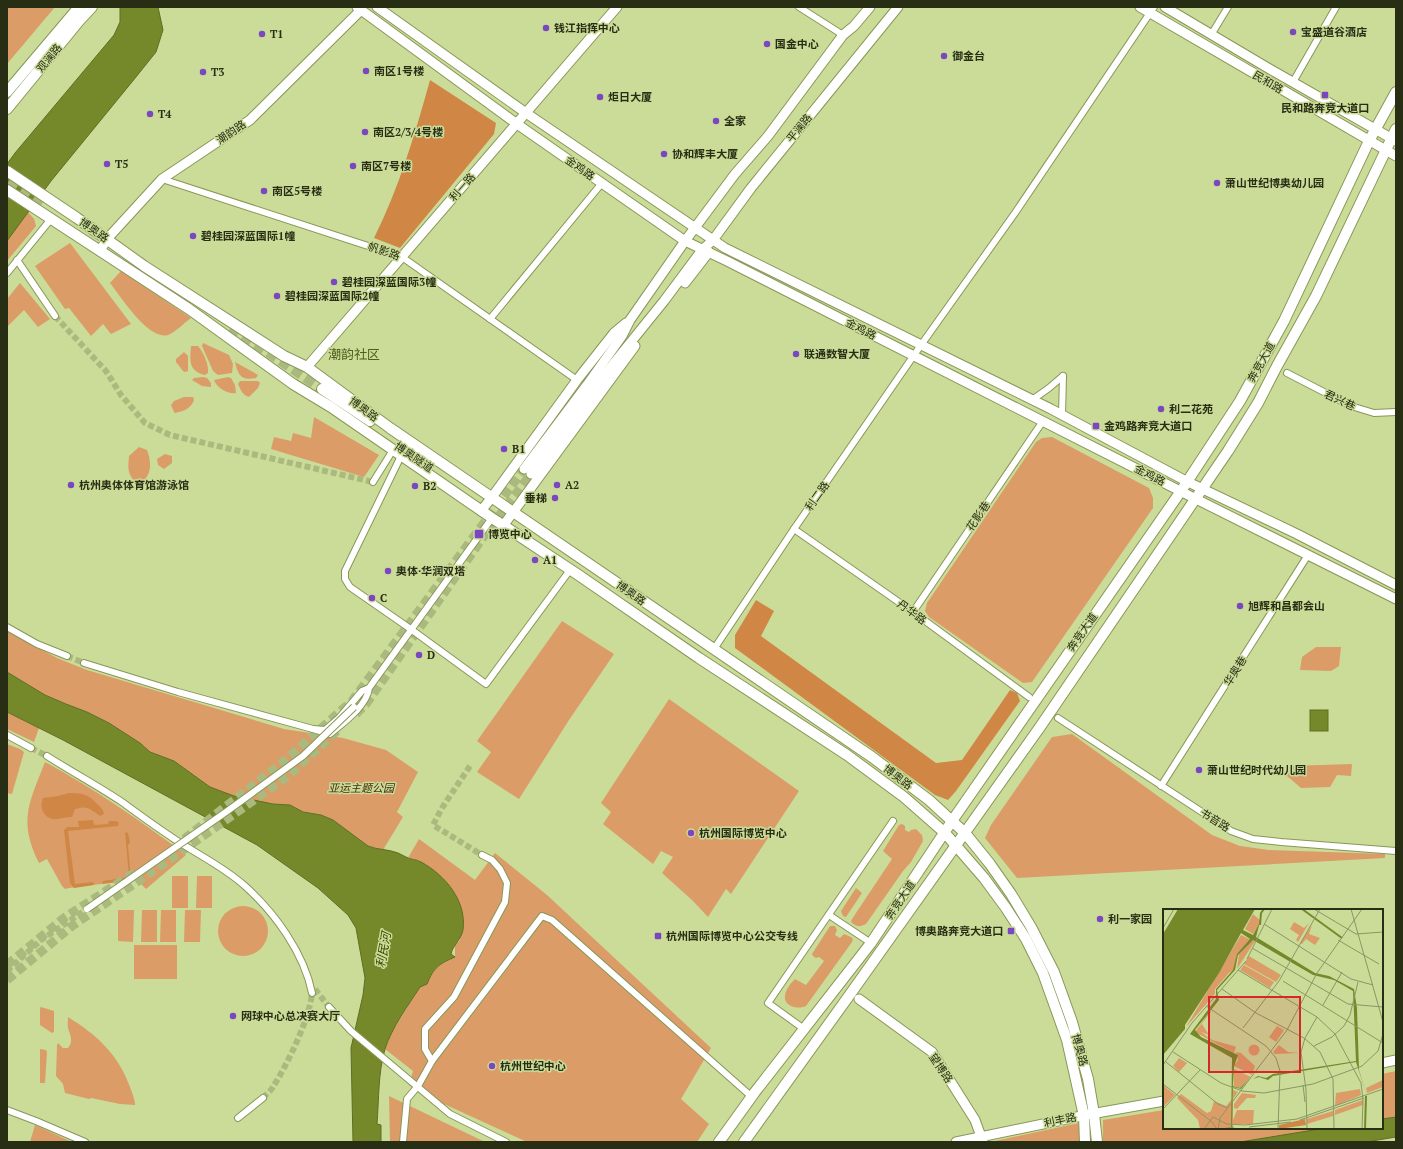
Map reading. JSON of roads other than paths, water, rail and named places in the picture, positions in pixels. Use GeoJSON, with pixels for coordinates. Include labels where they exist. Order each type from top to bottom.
{"type":"FeatureCollection","features":[{"type":"Feature","properties":{"kind":"main road","name":"观澜路"},"geometry":{"type":"LineString","coordinates":[[7,92],[79,7]]}},
{"type":"Feature","properties":{"kind":"main road","name":"观澜路"},"geometry":{"type":"LineString","coordinates":[[7,109],[92,7]]}},
{"type":"Feature","properties":{"kind":"main road","name":"金鸡路"},"geometry":{"type":"LineString","coordinates":[[377,7],[526,114],[725,248],[1062,415],[1186,481],[1297,534],[1396,585]]}},
{"type":"Feature","properties":{"kind":"main road","name":"利一路"},"geometry":{"type":"LineString","coordinates":[[307,367],[617,7]]}},
{"type":"Feature","properties":{"kind":"main road","name":"平澜路"},"geometry":{"type":"LineString","coordinates":[[630,320],[685,241],[735,174],[768,136],[843,35],[854,26],[870,7]]}},
{"type":"Feature","properties":{"kind":"main road","name":"平澜路"},"geometry":{"type":"LineString","coordinates":[[706,251],[712,240],[751,188],[898,7]]}},
{"type":"Feature","properties":{"kind":"main road","name":"民和路"},"geometry":{"type":"LineString","coordinates":[[1140,7],[1152,10],[1396,156]]}},
{"type":"Feature","properties":{"kind":"main road","name":"民和路"},"geometry":{"type":"LineString","coordinates":[[1165,7],[1293,82],[1377,129],[1395,136]]}},
{"type":"Feature","properties":{"kind":"main road","name":"金鸡路"},"geometry":{"type":"LineString","coordinates":[[359,8],[517,124],[685,241],[1396,599]]}},
{"type":"Feature","properties":{"kind":"main road","name":"潮韵路"},"geometry":{"type":"LineString","coordinates":[[100,251],[107,239],[162,179],[250,120],[359,8]]}},
{"type":"Feature","properties":{"kind":"main road","name":"奔竞大道"},"geometry":{"type":"LineString","coordinates":[[719,1142],[871,943],[952,821],[1181,491],[1186,481],[1240,401],[1284,321],[1369,141],[1377,129],[1396,92]]}},
{"type":"Feature","properties":{"kind":"main road","name":"奔竞大道"},"geometry":{"type":"LineString","coordinates":[[744,1142],[957,846],[1203,489],[1258,403],[1316,296],[1385,150],[1395,136]]}},
{"type":"Feature","properties":{"kind":"main road","name":"博奥路"},"geometry":{"type":"LineString","coordinates":[[7,171],[51,200],[144,266],[284,356],[307,367],[390,428],[872,757],[929,800],[966,833],[990,864],[1011,894],[1034,933],[1054,972],[1072,1022],[1088,1079],[1097,1142]]}},
{"type":"Feature","properties":{"kind":"main road","name":"博奥路"},"geometry":{"type":"LineString","coordinates":[[7,190],[189,309],[293,384],[331,407],[397,453],[483,508],[492,518],[503,526],[699,658],[847,755],[904,797],[945,833],[984,878],[1006,908],[1026,939],[1043,973],[1067,1040],[1084,1116],[1085,1142]]}},
{"type":"Feature","properties":{"kind":"main road"},"geometry":{"type":"LineString","coordinates":[[630,320],[622,336],[528,471],[664,301],[706,251]]}},
{"type":"Feature","properties":{"kind":"main road"},"geometry":{"type":"LineString","coordinates":[[503,526],[706,251]]}},
{"type":"Feature","properties":{"kind":"main road"},"geometry":{"type":"LineString","coordinates":[[483,508],[577,380],[614,333],[630,320]]}},
{"type":"Feature","properties":{"kind":"main road","name":"博奥隧道"},"geometry":{"type":"LineString","coordinates":[[427,453],[384,431],[321,391],[483,508],[503,526]]}},
{"type":"Feature","properties":{"kind":"main road","name":"望博路"},"geometry":{"type":"LineString","coordinates":[[859,999],[932,1052],[975,1120],[983,1139]]}},
{"type":"Feature","properties":{"kind":"main road"},"geometry":{"type":"LineString","coordinates":[[1383,1063],[1396,1060]]}},
{"type":"Feature","properties":{"kind":"main road","name":"利丰路"},"geometry":{"type":"LineString","coordinates":[[956,1142],[983,1139],[1084,1116],[1163,1101]]}},
{"type":"Feature","properties":{"kind":"street"},"geometry":{"type":"LineString","coordinates":[[799,7],[843,35]]}},
{"type":"Feature","properties":{"kind":"street"},"geometry":{"type":"LineString","coordinates":[[1211,35],[1228,7]]}},
{"type":"Feature","properties":{"kind":"street"},"geometry":{"type":"LineString","coordinates":[[1293,82],[1336,7]]}},
{"type":"Feature","properties":{"kind":"street","name":"利二路"},"geometry":{"type":"LineString","coordinates":[[714,649],[794,529],[921,345],[1015,213],[1152,10]]}},
{"type":"Feature","properties":{"kind":"street","name":"帆影路"},"geometry":{"type":"LineString","coordinates":[[162,179],[402,257],[577,380]]}},
{"type":"Feature","properties":{"kind":"street"},"geometry":{"type":"LineString","coordinates":[[490,319],[602,183]]}},
{"type":"Feature","properties":{"kind":"street"},"geometry":{"type":"LineString","coordinates":[[7,274],[47,217]]}},
{"type":"Feature","properties":{"kind":"street"},"geometry":{"type":"LineString","coordinates":[[18,260],[55,316]]}},
{"type":"Feature","properties":{"kind":"street","name":"君兴巷"},"geometry":{"type":"LineString","coordinates":[[1286,373],[1351,406],[1374,413],[1396,412]]}},
{"type":"Feature","properties":{"kind":"street"},"geometry":{"type":"LineString","coordinates":[[1032,400],[1063,376],[1062,415]]}},
{"type":"Feature","properties":{"kind":"street","name":"花影巷"},"geometry":{"type":"LineString","coordinates":[[913,612],[1043,421]]}},
{"type":"Feature","properties":{"kind":"street"},"geometry":{"type":"LineString","coordinates":[[373,482],[397,453]]}},
{"type":"Feature","properties":{"kind":"street"},"geometry":{"type":"LineString","coordinates":[[397,453],[345,571],[345,579],[350,587],[486,684],[570,570]]}},
{"type":"Feature","properties":{"kind":"street"},"geometry":{"type":"LineString","coordinates":[[84,663],[171,690],[314,730],[325,730],[339,718],[362,691],[369,688],[492,518]]}},
{"type":"Feature","properties":{"kind":"street","name":"丹华路"},"geometry":{"type":"LineString","coordinates":[[794,529],[913,612],[1029,697]]}},
{"type":"Feature","properties":{"kind":"street","name":"华奥巷"},"geometry":{"type":"LineString","coordinates":[[1161,786],[1308,555]]}},
{"type":"Feature","properties":{"kind":"street"},"geometry":{"type":"LineString","coordinates":[[7,627],[37,644],[67,656]]}},
{"type":"Feature","properties":{"kind":"street"},"geometry":{"type":"LineString","coordinates":[[87,909],[303,756],[354,707]]}},
{"type":"Feature","properties":{"kind":"street","name":"书音路"},"geometry":{"type":"LineString","coordinates":[[1058,718],[1231,830],[1253,839],[1396,851]]}},
{"type":"Feature","properties":{"kind":"street"},"geometry":{"type":"LineString","coordinates":[[7,735],[31,748]]}},
{"type":"Feature","properties":{"kind":"street"},"geometry":{"type":"LineString","coordinates":[[47,756],[121,802],[167,835],[245,886],[260,901],[294,946],[313,989]]}},
{"type":"Feature","properties":{"kind":"street"},"geometry":{"type":"LineString","coordinates":[[804,1029],[768,1003],[893,822]]}},
{"type":"Feature","properties":{"kind":"street"},"geometry":{"type":"LineString","coordinates":[[432,1061],[425,1049],[425,1029],[454,997],[505,902],[507,883],[500,870],[492,860],[482,855]]}},
{"type":"Feature","properties":{"kind":"street"},"geometry":{"type":"LineString","coordinates":[[829,915],[871,943]]}},
{"type":"Feature","properties":{"kind":"street"},"geometry":{"type":"LineString","coordinates":[[403,1142],[407,1099],[418,1086],[432,1061],[542,916],[552,920],[752,1097]]}},
{"type":"Feature","properties":{"kind":"street"},"geometry":{"type":"LineString","coordinates":[[329,1007],[351,1031],[450,1114],[506,1142]]}},
{"type":"Feature","properties":{"kind":"street"},"geometry":{"type":"LineString","coordinates":[[238,1118],[263,1098]]}},
{"type":"Feature","properties":{"kind":"street"},"geometry":{"type":"LineString","coordinates":[[7,1110],[85,1142]]}},
{"type":"Feature","properties":{"kind":"water"},"geometry":{"type":"Polygon","coordinates":[[[120,7],[158,7],[163,30],[156,52],[51,181],[7,241],[7,164],[114,35],[120,22],[120,7]]]}},
{"type":"Feature","properties":{"kind":"water","name":"利民河"},"geometry":{"type":"Polygon","coordinates":[[[7,672],[45,695],[87,712],[109,723],[140,743],[150,752],[174,761],[210,787],[234,796],[273,804],[290,805],[303,812],[321,815],[333,820],[368,846],[399,853],[408,858],[421,862],[430,867],[446,882],[458,899],[462,909],[463,930],[461,937],[453,948],[451,954],[455,957],[438,967],[432,974],[427,984],[420,987],[388,1041],[381,1067],[379,1086],[377,1124],[381,1125],[381,1142],[353,1142],[351,1048],[363,995],[365,978],[356,928],[348,915],[318,888],[257,845],[63,740],[7,712],[7,672]]]}},
{"type":"Feature","properties":{"kind":"water"},"geometry":{"type":"Polygon","coordinates":[[[1310,710],[1328,710],[1328,731],[1310,731],[1310,710]]]}},
{"type":"Feature","properties":{"kind":"water"},"geometry":{"type":"Polygon","coordinates":[[[1396,1117],[1396,1137],[1366,1142],[1240,1142],[1320,1129],[1383,1129],[1383,1119],[1396,1117]]]}},
{"type":"Feature","properties":{"kind":"tunnel"},"geometry":{"type":"LineString","coordinates":[[7,184],[42,207]]}},
{"type":"Feature","properties":{"kind":"tunnel"},"geometry":{"type":"LineString","coordinates":[[55,316],[106,371],[121,395],[145,423],[170,435],[373,482]]}},
{"type":"Feature","properties":{"kind":"tunnel"},"geometry":{"type":"LineString","coordinates":[[231,327],[322,389]]}},
{"type":"Feature","properties":{"kind":"tunnel"},"geometry":{"type":"LineString","coordinates":[[184,839],[282,763],[352,701],[524,469]]}},
{"type":"Feature","properties":{"kind":"tunnel"},"geometry":{"type":"LineString","coordinates":[[356,714],[366,704],[489,529],[531,474]]}},
{"type":"Feature","properties":{"kind":"tunnel"},"geometry":{"type":"LineString","coordinates":[[67,656],[84,663]]}},
{"type":"Feature","properties":{"kind":"tunnel"},"geometry":{"type":"LineString","coordinates":[[354,707],[369,688]]}},
{"type":"Feature","properties":{"kind":"tunnel"},"geometry":{"type":"LineString","coordinates":[[7,980],[72,926],[288,776],[339,729]]}},
{"type":"Feature","properties":{"kind":"tunnel"},"geometry":{"type":"LineString","coordinates":[[31,748],[47,756]]}},
{"type":"Feature","properties":{"kind":"tunnel"},"geometry":{"type":"LineString","coordinates":[[470,766],[442,808],[433,825],[482,855]]}},
{"type":"Feature","properties":{"kind":"tunnel"},"geometry":{"type":"LineString","coordinates":[[7,965],[64,918],[134,873]]}},
{"type":"Feature","properties":{"kind":"tunnel"},"geometry":{"type":"LineString","coordinates":[[7,971],[41,940],[87,909]]}},
{"type":"Feature","properties":{"kind":"tunnel"},"geometry":{"type":"LineString","coordinates":[[315,989],[329,1007]]}},
{"type":"Feature","properties":{"kind":"tunnel"},"geometry":{"type":"LineString","coordinates":[[263,1098],[279,1078],[291,1054],[307,1015],[312,993]]}},
{"type":"Feature","properties":{"kind":"place","name":"钱江指挥中心"},"geometry":{"type":"Point","coordinates":[546,28]}},
{"type":"Feature","properties":{"kind":"place","name":"宝盛道谷酒店"},"geometry":{"type":"Point","coordinates":[1293,32]}},
{"type":"Feature","properties":{"kind":"place","name":"T1"},"geometry":{"type":"Point","coordinates":[262,34]}},
{"type":"Feature","properties":{"kind":"place","name":"国金中心"},"geometry":{"type":"Point","coordinates":[767,44]}},
{"type":"Feature","properties":{"kind":"place","name":"御金台"},"geometry":{"type":"Point","coordinates":[944,56]}},
{"type":"Feature","properties":{"kind":"place","name":"南区1号楼"},"geometry":{"type":"Point","coordinates":[366,71]}},
{"type":"Feature","properties":{"kind":"place","name":"T3"},"geometry":{"type":"Point","coordinates":[203,72]}},
{"type":"Feature","properties":{"kind":"place","name":"民和路奔竞大道口"},"geometry":{"type":"Point","coordinates":[1325,95]}},
{"type":"Feature","properties":{"kind":"place","name":"炬日大厦"},"geometry":{"type":"Point","coordinates":[600,97]}},
{"type":"Feature","properties":{"kind":"place","name":"T4"},"geometry":{"type":"Point","coordinates":[150,114]}},
{"type":"Feature","properties":{"kind":"place","name":"全家"},"geometry":{"type":"Point","coordinates":[716,121]}},
{"type":"Feature","properties":{"kind":"place","name":"南区2/3/4号楼"},"geometry":{"type":"Point","coordinates":[365,132]}},
{"type":"Feature","properties":{"kind":"place","name":"协和辉丰大厦"},"geometry":{"type":"Point","coordinates":[664,154]}},
{"type":"Feature","properties":{"kind":"place","name":"T5"},"geometry":{"type":"Point","coordinates":[107,164]}},
{"type":"Feature","properties":{"kind":"place","name":"南区7号楼"},"geometry":{"type":"Point","coordinates":[353,166]}},
{"type":"Feature","properties":{"kind":"place","name":"萧山世纪博奥幼儿园"},"geometry":{"type":"Point","coordinates":[1217,183]}},
{"type":"Feature","properties":{"kind":"place","name":"南区5号楼"},"geometry":{"type":"Point","coordinates":[264,191]}},
{"type":"Feature","properties":{"kind":"place","name":"碧桂园深蓝国际1幢"},"geometry":{"type":"Point","coordinates":[193,236]}},
{"type":"Feature","properties":{"kind":"place","name":"碧桂园深蓝国际3幢"},"geometry":{"type":"Point","coordinates":[334,282]}},
{"type":"Feature","properties":{"kind":"place","name":"碧桂园深蓝国际2幢"},"geometry":{"type":"Point","coordinates":[277,296]}},
{"type":"Feature","properties":{"kind":"place","name":"联通数智大厦"},"geometry":{"type":"Point","coordinates":[796,354]}},
{"type":"Feature","properties":{"kind":"place","name":"利二花苑"},"geometry":{"type":"Point","coordinates":[1161,409]}},
{"type":"Feature","properties":{"kind":"place","name":"金鸡路奔竞大道口"},"geometry":{"type":"Point","coordinates":[1096,426]}},
{"type":"Feature","properties":{"kind":"place","name":"B1"},"geometry":{"type":"Point","coordinates":[504,449]}},
{"type":"Feature","properties":{"kind":"place","name":"杭州奥体体育馆游泳馆"},"geometry":{"type":"Point","coordinates":[71,485]}},
{"type":"Feature","properties":{"kind":"place","name":"A2"},"geometry":{"type":"Point","coordinates":[557,485]}},
{"type":"Feature","properties":{"kind":"place","name":"B2"},"geometry":{"type":"Point","coordinates":[415,486]}},
{"type":"Feature","properties":{"kind":"place","name":"垂梯"},"geometry":{"type":"Point","coordinates":[555,498]}},
{"type":"Feature","properties":{"kind":"place","name":"博览中心"},"geometry":{"type":"Point","coordinates":[479,534]}},
{"type":"Feature","properties":{"kind":"place","name":"A1"},"geometry":{"type":"Point","coordinates":[535,560]}},
{"type":"Feature","properties":{"kind":"place","name":"奥体·华润双塔"},"geometry":{"type":"Point","coordinates":[388,571]}},
{"type":"Feature","properties":{"kind":"place","name":"C"},"geometry":{"type":"Point","coordinates":[372,598]}},
{"type":"Feature","properties":{"kind":"place","name":"旭辉和昌都会山"},"geometry":{"type":"Point","coordinates":[1240,606]}},
{"type":"Feature","properties":{"kind":"place","name":"D"},"geometry":{"type":"Point","coordinates":[419,655]}},
{"type":"Feature","properties":{"kind":"place","name":"萧山世纪时代幼儿园"},"geometry":{"type":"Point","coordinates":[1199,770]}},
{"type":"Feature","properties":{"kind":"place","name":"杭州国际博览中心"},"geometry":{"type":"Point","coordinates":[691,833]}},
{"type":"Feature","properties":{"kind":"place","name":"利一家园"},"geometry":{"type":"Point","coordinates":[1100,919]}},
{"type":"Feature","properties":{"kind":"place","name":"博奥路奔竞大道口"},"geometry":{"type":"Point","coordinates":[1011,931]}},
{"type":"Feature","properties":{"kind":"place","name":"杭州国际博览中心公交专线"},"geometry":{"type":"Point","coordinates":[658,936]}},
{"type":"Feature","properties":{"kind":"place","name":"网球中心总决赛大厅"},"geometry":{"type":"Point","coordinates":[233,1016]}},
{"type":"Feature","properties":{"kind":"place","name":"杭州世纪中心"},"geometry":{"type":"Point","coordinates":[492,1066]}},
{"type":"Feature","properties":{"kind":"district","name":"潮韵社区"},"geometry":{"type":"Point","coordinates":[354,354]}},
{"type":"Feature","properties":{"kind":"park label","name":"亚运主题公园"},"geometry":{"type":"Point","coordinates":[361,788]}}]}
